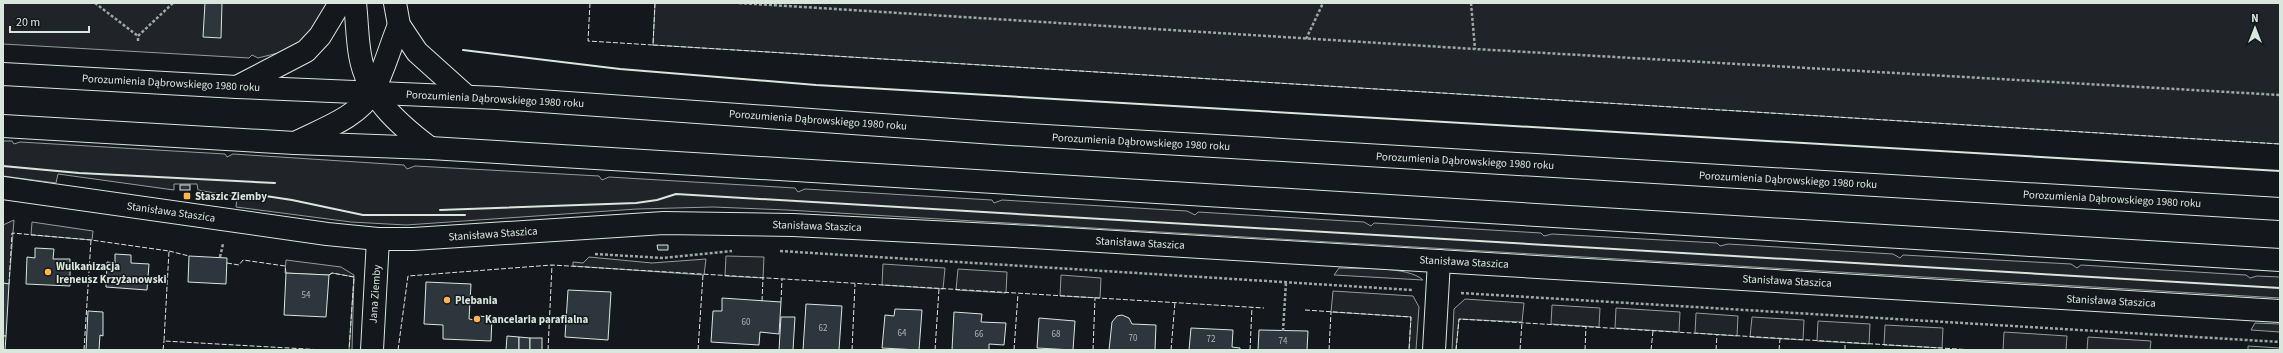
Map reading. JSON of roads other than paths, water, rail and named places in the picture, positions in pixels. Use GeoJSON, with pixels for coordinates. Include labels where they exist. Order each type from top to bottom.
{"type":"FeatureCollection","features":[{"type":"Feature","properties":{"kind":"main road"},"geometry":{"type":"LineString","coordinates":[[237,87],[306,52],[320,36],[340,3]]}},
{"type":"Feature","properties":{"kind":"main road"},"geometry":{"type":"LineString","coordinates":[[356,3],[360,54],[372,92],[408,131],[430,148]]}},
{"type":"Feature","properties":{"kind":"main road"},"geometry":{"type":"LineString","coordinates":[[395,3],[399,25],[417,52],[466,96]]}},
{"type":"Feature","properties":{"kind":"main road"},"geometry":{"type":"LineString","coordinates":[[295,143],[342,119],[356,110],[372,92],[399,25]]}},
{"type":"Feature","properties":{"kind":"main road","name":"Porozumienia Dąbrowskiego 1980 roku"},"geometry":{"type":"LineString","coordinates":[[3,74],[237,87],[466,96],[995,133],[2280,209]]}},
{"type":"Feature","properties":{"kind":"main road"},"geometry":{"type":"LineString","coordinates":[[3,126],[295,143],[430,148],[2280,260]]}},
{"type":"Feature","properties":{"kind":"main road","name":"Stanisława Staszica"},"geometry":{"type":"LineString","coordinates":[[3,188],[313,232],[378,239],[437,238],[664,223],[744,223],[961,233],[2280,311]]}},
{"type":"Feature","properties":{"kind":"main road","name":"Jana Ziemby"},"geometry":{"type":"LineString","coordinates":[[372,350],[378,239]]}},
{"type":"Feature","properties":{"kind":"main road"},"geometry":{"type":"LineString","coordinates":[[1434,350],[1439,261]]}},
{"type":"Feature","properties":{"kind":"place","name":"Staszic Ziemby"},"geometry":{"type":"Point","coordinates":[187,196]}},
{"type":"Feature","properties":{"kind":"place","name":"Wulkanizacja Ireneusz Krzyżanowski"},"geometry":{"type":"Point","coordinates":[48,272]}},
{"type":"Feature","properties":{"kind":"place","name":"Plebania"},"geometry":{"type":"Point","coordinates":[447,300]}},
{"type":"Feature","properties":{"kind":"place","name":"Kancelaria parafialna"},"geometry":{"type":"Point","coordinates":[477,319]}}]}
